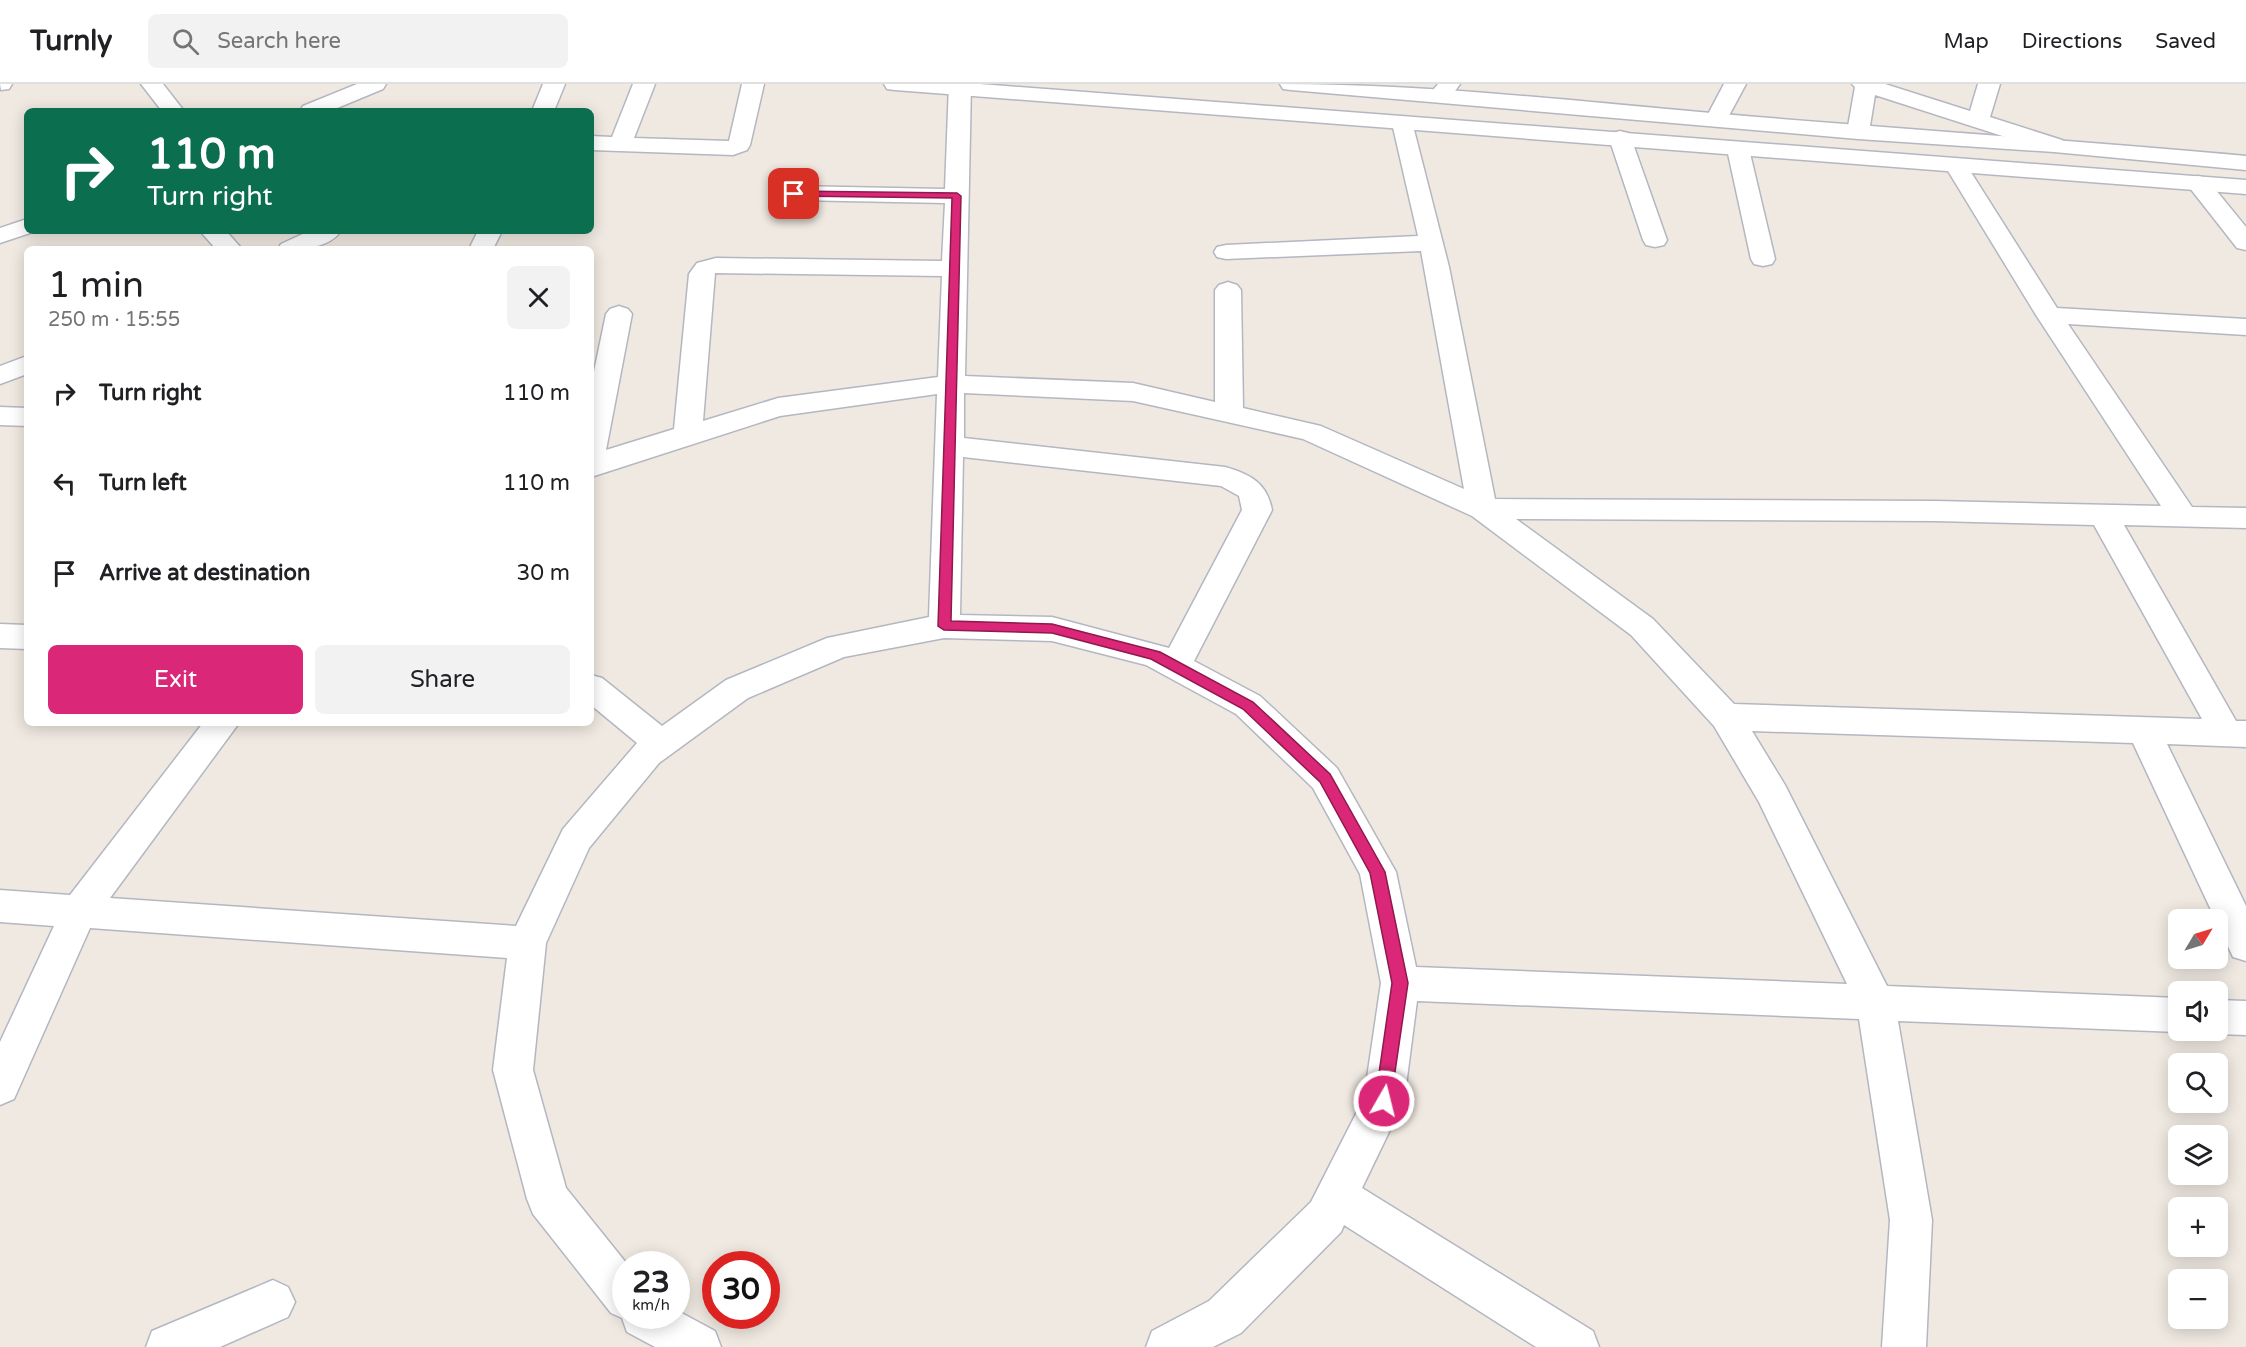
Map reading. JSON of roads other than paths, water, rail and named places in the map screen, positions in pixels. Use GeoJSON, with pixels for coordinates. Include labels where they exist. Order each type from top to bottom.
{"type":"FeatureCollection","features":[{"type":"Feature","properties":{"kind":"street"},"geometry":{"type":"LineString","coordinates":[[152,84],[171,108]]}},
{"type":"Feature","properties":{"kind":"street"},"geometry":{"type":"LineString","coordinates":[[318,108],[375,84]]}},
{"type":"Feature","properties":{"kind":"street"},"geometry":{"type":"LineString","coordinates":[[544,108],[554,84]]}},
{"type":"Feature","properties":{"kind":"street"},"geometry":{"type":"LineString","coordinates":[[620,144],[644,84]]}},
{"type":"Feature","properties":{"kind":"street"},"geometry":{"type":"LineString","coordinates":[[594,143],[737,147],[753,84]]}},
{"type":"Feature","properties":{"kind":"street"},"geometry":{"type":"LineString","coordinates":[[895,84],[960,86],[1403,123],[2246,187]]}},
{"type":"Feature","properties":{"kind":"street"},"geometry":{"type":"LineString","coordinates":[[1291,84],[1438,92],[1858,132],[2054,145],[2246,163]]}},
{"type":"Feature","properties":{"kind":"street"},"geometry":{"type":"LineString","coordinates":[[1717,118],[1735,84]]}},
{"type":"Feature","properties":{"kind":"street"},"geometry":{"type":"LineString","coordinates":[[1858,132],[1865,84],[2054,145]]}},
{"type":"Feature","properties":{"kind":"street"},"geometry":{"type":"LineString","coordinates":[[1978,119],[1989,84]]}},
{"type":"Feature","properties":{"kind":"street"},"geometry":{"type":"LineString","coordinates":[[944,626],[960,86]]}},
{"type":"Feature","properties":{"kind":"street"},"geometry":{"type":"LineString","coordinates":[[1430,125],[1438,92]]}},
{"type":"Feature","properties":{"kind":"street"},"geometry":{"type":"LineString","coordinates":[[1403,123],[1430,243],[1482,509]]}},
{"type":"Feature","properties":{"kind":"street"},"geometry":{"type":"LineString","coordinates":[[1620,138],[1655,240]]}},
{"type":"Feature","properties":{"kind":"street"},"geometry":{"type":"LineString","coordinates":[[1738,149],[1764,259]]}},
{"type":"Feature","properties":{"kind":"street"},"geometry":{"type":"LineString","coordinates":[[1956,166],[2049,315],[2183,516]]}},
{"type":"Feature","properties":{"kind":"street"},"geometry":{"type":"LineString","coordinates":[[2198,183],[2246,243]]}},
{"type":"Feature","properties":{"kind":"street"},"geometry":{"type":"LineString","coordinates":[[794,194],[957,196]]}},
{"type":"Feature","properties":{"kind":"street"},"geometry":{"type":"LineString","coordinates":[[0,236],[24,227]]}},
{"type":"Feature","properties":{"kind":"street"},"geometry":{"type":"LineString","coordinates":[[215,234],[227,246]]}},
{"type":"Feature","properties":{"kind":"street"},"geometry":{"type":"LineString","coordinates":[[296,246],[322,234]]}},
{"type":"Feature","properties":{"kind":"street"},"geometry":{"type":"LineString","coordinates":[[1226,252],[1430,243]]}},
{"type":"Feature","properties":{"kind":"street"},"geometry":{"type":"LineString","coordinates":[[688,434],[701,274],[706,268],[716,265],[954,269]]}},
{"type":"Feature","properties":{"kind":"street"},"geometry":{"type":"LineString","coordinates":[[1228,290],[1229,414]]}},
{"type":"Feature","properties":{"kind":"street"},"geometry":{"type":"LineString","coordinates":[[619,314],[594,459],[778,407],[951,384],[1133,392],[1311,432],[1482,509],[1642,627],[1726,717],[1773,795],[1876,1003],[1911,1220],[1904,1347]]}},
{"type":"Feature","properties":{"kind":"street"},"geometry":{"type":"LineString","coordinates":[[2049,315],[2246,327]]}},
{"type":"Feature","properties":{"kind":"street"},"geometry":{"type":"LineString","coordinates":[[0,376],[24,365]]}},
{"type":"Feature","properties":{"kind":"street"},"geometry":{"type":"LineString","coordinates":[[0,416],[24,417]]}},
{"type":"Feature","properties":{"kind":"street"},"geometry":{"type":"LineString","coordinates":[[949,446],[1225,477],[1246,485],[1255,495],[1257,510],[1176,666]]}},
{"type":"Feature","properties":{"kind":"street"},"geometry":{"type":"LineString","coordinates":[[1482,509],[1935,510],[2246,518]]}},
{"type":"Feature","properties":{"kind":"street"},"geometry":{"type":"LineString","coordinates":[[2103,514],[2236,734]]}},
{"type":"Feature","properties":{"kind":"street"},"geometry":{"type":"LineString","coordinates":[[612,1280],[548,1199],[513,1070],[527,943],[575,839],[647,754],[737,689],[838,646],[944,626],[1052,629],[1155,655],[1248,705],[1325,778],[1378,872],[1400,983],[1384,1101],[1326,1216],[1225,1317],[1168,1347]]}},
{"type":"Feature","properties":{"kind":"street"},"geometry":{"type":"LineString","coordinates":[[0,636],[24,637]]}},
{"type":"Feature","properties":{"kind":"street"},"geometry":{"type":"LineString","coordinates":[[594,689],[660,744]]}},
{"type":"Feature","properties":{"kind":"street"},"geometry":{"type":"LineString","coordinates":[[1726,717],[2236,734]]}},
{"type":"Feature","properties":{"kind":"street"},"geometry":{"type":"LineString","coordinates":[[0,1086],[79,911],[220,726]]}},
{"type":"Feature","properties":{"kind":"street"},"geometry":{"type":"LineString","coordinates":[[2144,731],[2246,945]]}},
{"type":"Feature","properties":{"kind":"street"},"geometry":{"type":"LineString","coordinates":[[0,906],[527,943]]}},
{"type":"Feature","properties":{"kind":"street"},"geometry":{"type":"LineString","coordinates":[[1400,983],[2168,1016]]}},
{"type":"Feature","properties":{"kind":"street"},"geometry":{"type":"LineString","coordinates":[[2228,1017],[2246,1018]]}},
{"type":"Feature","properties":{"kind":"street"},"geometry":{"type":"LineString","coordinates":[[1336,1197],[1577,1347]]}},
{"type":"Feature","properties":{"kind":"street"},"geometry":{"type":"LineString","coordinates":[[168,1347],[273,1302]]}},
{"type":"Feature","properties":{"kind":"street"},"geometry":{"type":"LineString","coordinates":[[666,1329],[699,1347]]}}]}
